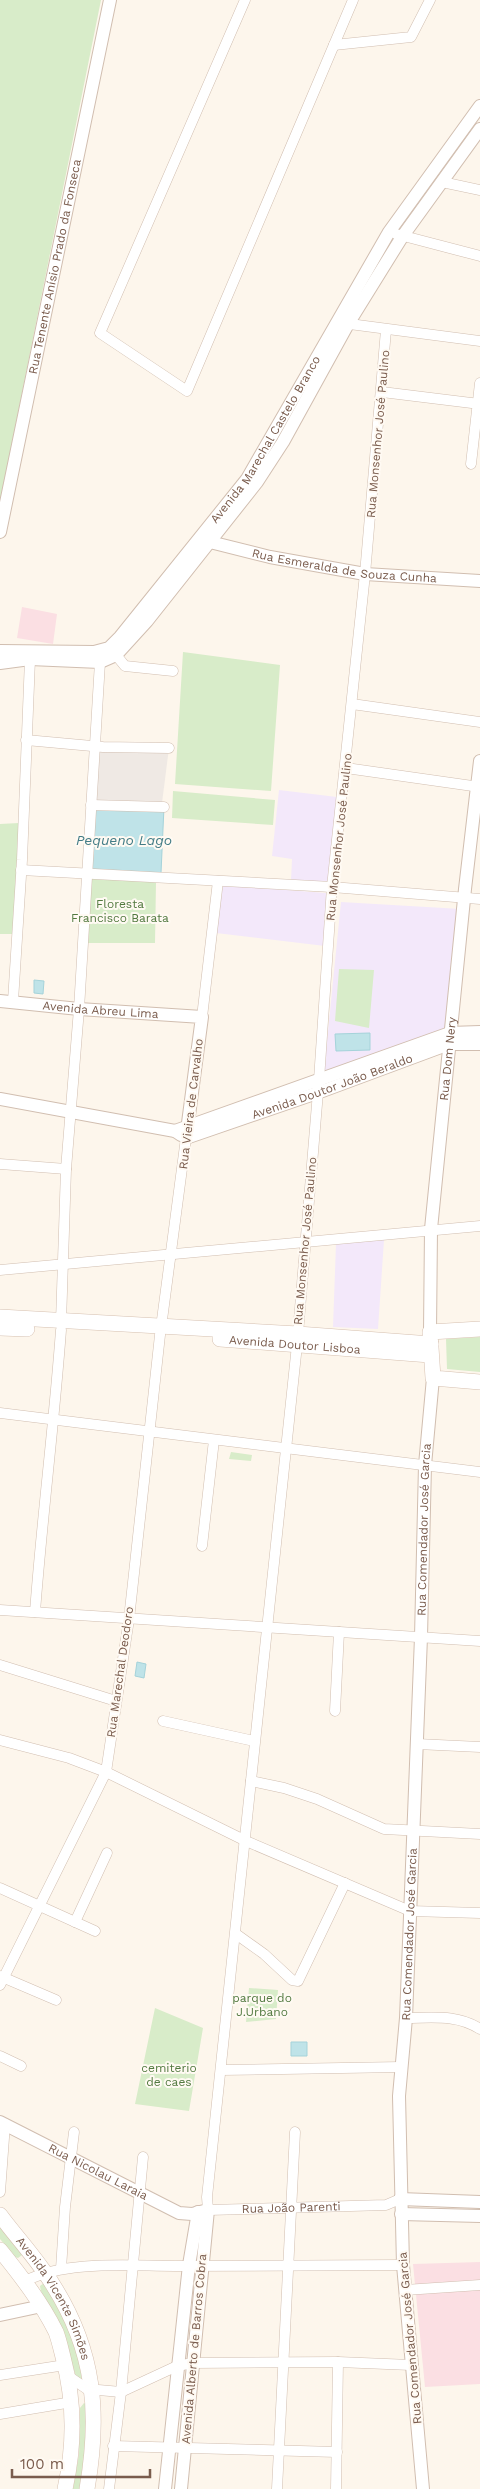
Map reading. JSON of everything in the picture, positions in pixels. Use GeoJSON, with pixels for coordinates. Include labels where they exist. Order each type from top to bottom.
{"type":"FeatureCollection","features":[{"type":"Feature","properties":{"kind":"main road","name":"Avenida Doutor Lisboa"},"geometry":{"type":"LineString","coordinates":[[0,1317],[61,1326]]}},
{"type":"Feature","properties":{"kind":"main road","name":"Avenida Doutor Lisboa"},"geometry":{"type":"LineString","coordinates":[[0,1328],[61,1326],[430,1344],[480,1329]]}},
{"type":"Feature","properties":{"kind":"main road"},"geometry":{"type":"LineString","coordinates":[[430,1344],[433,1378],[480,1382]]}},
{"type":"Feature","properties":{"kind":"main road","name":"Avenida Vicente Simões"},"geometry":{"type":"LineString","coordinates":[[0,2215],[63,2300],[74,2325],[93,2390],[94,2426],[87,2489]]}},
{"type":"Feature","properties":{"kind":"main road","name":"Avenida Vicente Simões"},"geometry":{"type":"LineString","coordinates":[[0,2250],[42,2306],[57,2334],[72,2402],[72,2460],[65,2489]]}},
{"type":"Feature","properties":{"kind":"street","name":"Rua Tenente Anísio Prado da Fonseca"},"geometry":{"type":"LineString","coordinates":[[0,532],[110,0]]}},
{"type":"Feature","properties":{"kind":"street"},"geometry":{"type":"LineString","coordinates":[[245,0],[100,332],[187,391],[353,0]]}},
{"type":"Feature","properties":{"kind":"street"},"geometry":{"type":"LineString","coordinates":[[334,45],[411,37],[430,0]]}},
{"type":"Feature","properties":{"kind":"street","name":"Avenida Marechal Castelo Branco"},"geometry":{"type":"LineString","coordinates":[[0,651],[94,652],[109,648],[278,440],[315,385],[343,323],[389,232],[480,106]]}},
{"type":"Feature","properties":{"kind":"street","name":"Avenida Marechal Castelo Branco"},"geometry":{"type":"LineString","coordinates":[[0,663],[30,659],[100,662],[116,655],[147,621],[257,482],[278,440],[302,382],[402,237],[480,129]]}},
{"type":"Feature","properties":{"kind":"street"},"geometry":{"type":"LineString","coordinates":[[442,182],[480,190]]}},
{"type":"Feature","properties":{"kind":"street"},"geometry":{"type":"LineString","coordinates":[[389,232],[402,237],[480,256]]}},
{"type":"Feature","properties":{"kind":"street"},"geometry":{"type":"LineString","coordinates":[[343,323],[480,341]]}},
{"type":"Feature","properties":{"kind":"street","name":"Rua Monsenhor José Paulino"},"geometry":{"type":"LineString","coordinates":[[205,2206],[246,1841],[254,1741],[268,1627],[297,1339],[318,1093],[332,886],[346,768],[365,574],[386,330]]}},
{"type":"Feature","properties":{"kind":"street"},"geometry":{"type":"LineString","coordinates":[[302,382],[308,381],[315,385]]}},
{"type":"Feature","properties":{"kind":"street"},"geometry":{"type":"LineString","coordinates":[[471,464],[480,383]]}},
{"type":"Feature","properties":{"kind":"street"},"geometry":{"type":"LineString","coordinates":[[382,392],[479,404]]}},
{"type":"Feature","properties":{"kind":"street","name":"Avenida Marechal Castelo Branco"},"geometry":{"type":"LineString","coordinates":[[188,552],[197,546],[210,542]]}},
{"type":"Feature","properties":{"kind":"street","name":"Rua Esmeralda de Souza Cunha"},"geometry":{"type":"LineString","coordinates":[[210,542],[270,558],[365,574],[480,581]]}},
{"type":"Feature","properties":{"kind":"street"},"geometry":{"type":"LineString","coordinates":[[116,655],[125,666],[173,671]]}},
{"type":"Feature","properties":{"kind":"street"},"geometry":{"type":"LineString","coordinates":[[6,1001],[21,870],[30,659]]}},
{"type":"Feature","properties":{"kind":"street"},"geometry":{"type":"LineString","coordinates":[[35,1612],[42,1518],[55,1420],[64,1264],[66,1169],[79,1009],[100,662]]}},
{"type":"Feature","properties":{"kind":"street"},"geometry":{"type":"LineString","coordinates":[[352,704],[480,722]]}},
{"type":"Feature","properties":{"kind":"street"},"geometry":{"type":"LineString","coordinates":[[26,740],[95,746],[169,748]]}},
{"type":"Feature","properties":{"kind":"street"},"geometry":{"type":"LineString","coordinates":[[346,768],[478,787]]}},
{"type":"Feature","properties":{"kind":"street","name":"Rua Dom Nery"},"geometry":{"type":"LineString","coordinates":[[430,1344],[431,1229],[479,768]]}},
{"type":"Feature","properties":{"kind":"street"},"geometry":{"type":"LineString","coordinates":[[91,805],[164,807]]}},
{"type":"Feature","properties":{"kind":"street"},"geometry":{"type":"LineString","coordinates":[[21,870],[332,886],[480,899]]}},
{"type":"Feature","properties":{"kind":"street","name":"Rua Vieira de Carvalho"},"geometry":{"type":"LineString","coordinates":[[161,1331],[172,1255],[183,1132],[202,1016],[218,881]]}},
{"type":"Feature","properties":{"kind":"street","name":"Avenida Abreu Lima"},"geometry":{"type":"LineString","coordinates":[[6,1001],[79,1009],[202,1016]]}},
{"type":"Feature","properties":{"kind":"street","name":"Avenida Doutor João Beraldo"},"geometry":{"type":"LineString","coordinates":[[249,1111],[319,1080],[450,1039],[480,1032]]}},
{"type":"Feature","properties":{"kind":"street","name":"Avenida Doutor João Beraldo"},"geometry":{"type":"LineString","coordinates":[[183,1132],[249,1111],[318,1093],[450,1039],[480,1044]]}},
{"type":"Feature","properties":{"kind":"street"},"geometry":{"type":"LineString","coordinates":[[0,1099],[183,1132]]}},
{"type":"Feature","properties":{"kind":"street"},"geometry":{"type":"LineString","coordinates":[[0,1164],[66,1169]]}},
{"type":"Feature","properties":{"kind":"street"},"geometry":{"type":"LineString","coordinates":[[0,1270],[480,1226]]}},
{"type":"Feature","properties":{"kind":"street","name":"Rua Marechal Deodoro"},"geometry":{"type":"LineString","coordinates":[[1,1979],[106,1772],[129,1619],[161,1331]]}},
{"type":"Feature","properties":{"kind":"street","name":"Rua Comendador José Garcia"},"geometry":{"type":"LineString","coordinates":[[423,2489],[403,2265],[400,2199],[401,2067],[406,2018],[417,1744],[425,1465],[433,1378]]}},
{"type":"Feature","properties":{"kind":"street"},"geometry":{"type":"LineString","coordinates":[[0,1413],[480,1472]]}},
{"type":"Feature","properties":{"kind":"street"},"geometry":{"type":"LineString","coordinates":[[202,1546],[214,1440]]}},
{"type":"Feature","properties":{"kind":"street"},"geometry":{"type":"LineString","coordinates":[[0,1610],[480,1641]]}},
{"type":"Feature","properties":{"kind":"street"},"geometry":{"type":"LineString","coordinates":[[335,1711],[340,1632]]}},
{"type":"Feature","properties":{"kind":"street"},"geometry":{"type":"LineString","coordinates":[[0,1665],[116,1701]]}},
{"type":"Feature","properties":{"kind":"street"},"geometry":{"type":"LineString","coordinates":[[163,1721],[254,1741]]}},
{"type":"Feature","properties":{"kind":"street"},"geometry":{"type":"LineString","coordinates":[[0,1740],[69,1758],[106,1772],[246,1841],[410,1911],[480,1913]]}},
{"type":"Feature","properties":{"kind":"street"},"geometry":{"type":"LineString","coordinates":[[417,1744],[480,1747]]}},
{"type":"Feature","properties":{"kind":"street"},"geometry":{"type":"LineString","coordinates":[[251,1781],[284,1788],[317,1799],[384,1829],[480,1834]]}},
{"type":"Feature","properties":{"kind":"street"},"geometry":{"type":"LineString","coordinates":[[75,1922],[107,1853]]}},
{"type":"Feature","properties":{"kind":"street"},"geometry":{"type":"LineString","coordinates":[[236,1934],[264,1954],[296,1982],[300,1979],[345,1883]]}},
{"type":"Feature","properties":{"kind":"street"},"geometry":{"type":"LineString","coordinates":[[0,1888],[95,1932]]}},
{"type":"Feature","properties":{"kind":"street"},"geometry":{"type":"LineString","coordinates":[[1,1979],[56,2000]]}},
{"type":"Feature","properties":{"kind":"street"},"geometry":{"type":"LineString","coordinates":[[406,2018],[451,2017],[461,2019],[480,2029]]}},
{"type":"Feature","properties":{"kind":"street"},"geometry":{"type":"LineString","coordinates":[[0,2056],[22,2066]]}},
{"type":"Feature","properties":{"kind":"street"},"geometry":{"type":"LineString","coordinates":[[221,2070],[401,2067]]}},
{"type":"Feature","properties":{"kind":"street"},"geometry":{"type":"LineString","coordinates":[[0,2192],[2,2123]]}},
{"type":"Feature","properties":{"kind":"street","name":"Rua Nicolau Laraia"},"geometry":{"type":"LineString","coordinates":[[2,2123],[179,2213],[205,2206]]}},
{"type":"Feature","properties":{"kind":"street"},"geometry":{"type":"LineString","coordinates":[[61,2269],[74,2132]]}},
{"type":"Feature","properties":{"kind":"street"},"geometry":{"type":"LineString","coordinates":[[276,2489],[295,2132]]}},
{"type":"Feature","properties":{"kind":"street"},"geometry":{"type":"LineString","coordinates":[[109,2489],[121,2392],[144,2157]]}},
{"type":"Feature","properties":{"kind":"street"},"geometry":{"type":"LineString","coordinates":[[400,2199],[480,2202]]}},
{"type":"Feature","properties":{"kind":"street","name":"Rua João Parenti"},"geometry":{"type":"LineString","coordinates":[[205,2206],[386,2205],[400,2199]]}},
{"type":"Feature","properties":{"kind":"street"},"geometry":{"type":"LineString","coordinates":[[386,2205],[401,2214],[480,2216]]}},
{"type":"Feature","properties":{"kind":"street","name":"Avenida Alberto de Barros Cobra"},"geometry":{"type":"LineString","coordinates":[[182,2489],[202,2265],[205,2206]]}},
{"type":"Feature","properties":{"kind":"street","name":"Avenida Alberto de Barros Cobra"},"geometry":{"type":"LineString","coordinates":[[165,2489],[189,2265],[205,2206]]}},
{"type":"Feature","properties":{"kind":"street"},"geometry":{"type":"LineString","coordinates":[[25,2281],[43,2272],[61,2269],[189,2265],[403,2265]]}},
{"type":"Feature","properties":{"kind":"street"},"geometry":{"type":"LineString","coordinates":[[405,2290],[480,2285]]}},
{"type":"Feature","properties":{"kind":"street"},"geometry":{"type":"LineString","coordinates":[[0,2314],[42,2306]]}},
{"type":"Feature","properties":{"kind":"street"},"geometry":{"type":"LineString","coordinates":[[336,2489],[338,2362]]}},
{"type":"Feature","properties":{"kind":"street"},"geometry":{"type":"LineString","coordinates":[[93,2390],[121,2392],[177,2366],[193,2363],[338,2362],[411,2365]]}},
{"type":"Feature","properties":{"kind":"street"},"geometry":{"type":"LineString","coordinates":[[0,2374],[66,2371]]}},
{"type":"Feature","properties":{"kind":"street","name":"Avenida Vicente Simões"},"geometry":{"type":"LineString","coordinates":[[66,2371],[80,2387],[93,2390]]}},
{"type":"Feature","properties":{"kind":"street"},"geometry":{"type":"LineString","coordinates":[[0,2414],[72,2402]]}},
{"type":"Feature","properties":{"kind":"street"},"geometry":{"type":"LineString","coordinates":[[113,2446],[336,2452]]}},
{"type":"Feature","properties":{"kind":"shaded area"},"geometry":{"type":"Polygon","coordinates":[[[22,607],[57,614],[53,644],[17,638],[22,607]]]}},
{"type":"Feature","properties":{"kind":"shaded area"},"geometry":{"type":"Polygon","coordinates":[[[95,746],[169,748],[162,803],[95,801],[95,746]]]}},
{"type":"Feature","properties":{"kind":"shaded area"},"geometry":{"type":"Polygon","coordinates":[[[279,790],[337,797],[328,883],[291,880],[292,859],[272,856],[279,790]]]}},
{"type":"Feature","properties":{"kind":"shaded area"},"geometry":{"type":"Polygon","coordinates":[[[223,885],[326,893],[325,946],[216,933],[223,885]]]}},
{"type":"Feature","properties":{"kind":"shaded area"},"geometry":{"type":"Polygon","coordinates":[[[341,902],[461,909],[445,1032],[327,1074],[324,1071],[341,902]]]}},
{"type":"Feature","properties":{"kind":"shaded area"},"geometry":{"type":"Polygon","coordinates":[[[384,1240],[378,1329],[333,1327],[336,1244],[384,1240]]]}},
{"type":"Feature","properties":{"kind":"shaded area"},"geometry":{"type":"Polygon","coordinates":[[[480,2262],[480,2384],[425,2387],[413,2264],[480,2262]]]}},
{"type":"Feature","properties":{"kind":"green space"},"geometry":{"type":"Polygon","coordinates":[[[0,0],[101,0],[0,502],[0,0]]]}},
{"type":"Feature","properties":{"kind":"green space"},"geometry":{"type":"Polygon","coordinates":[[[183,652],[280,665],[271,791],[175,784],[183,652]]]}},
{"type":"Feature","properties":{"kind":"green space"},"geometry":{"type":"Polygon","coordinates":[[[173,791],[275,800],[273,825],[172,818],[173,791]]]}},
{"type":"Feature","properties":{"kind":"green space"},"geometry":{"type":"Polygon","coordinates":[[[19,823],[13,934],[0,934],[0,824],[19,823]]]}},
{"type":"Feature","properties":{"kind":"green space","name":"Floresta Francisco Barata"},"geometry":{"type":"Polygon","coordinates":[[[90,877],[156,882],[155,943],[87,943],[90,877]]]}},
{"type":"Feature","properties":{"kind":"green space"},"geometry":{"type":"Polygon","coordinates":[[[339,969],[374,970],[369,1028],[335,1021],[339,969]]]}},
{"type":"Feature","properties":{"kind":"green space"},"geometry":{"type":"Polygon","coordinates":[[[480,1337],[480,1372],[447,1369],[446,1339],[480,1337]]]}},
{"type":"Feature","properties":{"kind":"green space"},"geometry":{"type":"Polygon","coordinates":[[[231,1452],[252,1455],[251,1461],[229,1459],[231,1452]]]}},
{"type":"Feature","properties":{"kind":"green space","name":"parque do J.Urbano"},"geometry":{"type":"Polygon","coordinates":[[[249,1988],[278,1990],[276,2019],[246,2022],[249,1988]]]}},
{"type":"Feature","properties":{"kind":"green space","name":"cemiterio de caes"},"geometry":{"type":"Polygon","coordinates":[[[155,2008],[203,2028],[189,2111],[135,2104],[155,2008]]]}},
{"type":"Feature","properties":{"kind":"green space"},"geometry":{"type":"Polygon","coordinates":[[[0,2225],[21,2251],[22,2255],[18,2258],[0,2239],[0,2225]]]}},
{"type":"Feature","properties":{"kind":"green space"},"geometry":{"type":"Polygon","coordinates":[[[44,2283],[51,2291],[79,2354],[82,2380],[76,2377],[70,2357],[41,2291],[40,2286],[44,2283]]]}},
{"type":"Feature","properties":{"kind":"green space"},"geometry":{"type":"Polygon","coordinates":[[[84,2403],[87,2405],[88,2417],[82,2489],[73,2489],[79,2454],[80,2408],[84,2403]]]}},
{"type":"Feature","properties":{"kind":"water","name":"Pequeno Lago"},"geometry":{"type":"Polygon","coordinates":[[[91,805],[164,807],[161,873],[87,873],[91,805]]]}},
{"type":"Feature","properties":{"kind":"water"},"geometry":{"type":"Polygon","coordinates":[[[34,980],[44,981],[43,994],[34,993],[34,980]]]}},
{"type":"Feature","properties":{"kind":"water"},"geometry":{"type":"Polygon","coordinates":[[[370,1033],[370,1050],[336,1051],[335,1034],[370,1033]]]}},
{"type":"Feature","properties":{"kind":"water"},"geometry":{"type":"Polygon","coordinates":[[[137,1662],[146,1664],[144,1678],[135,1676],[137,1662]]]}},
{"type":"Feature","properties":{"kind":"water"},"geometry":{"type":"Polygon","coordinates":[[[291,2042],[307,2042],[307,2056],[291,2056],[291,2042]]]}}]}
